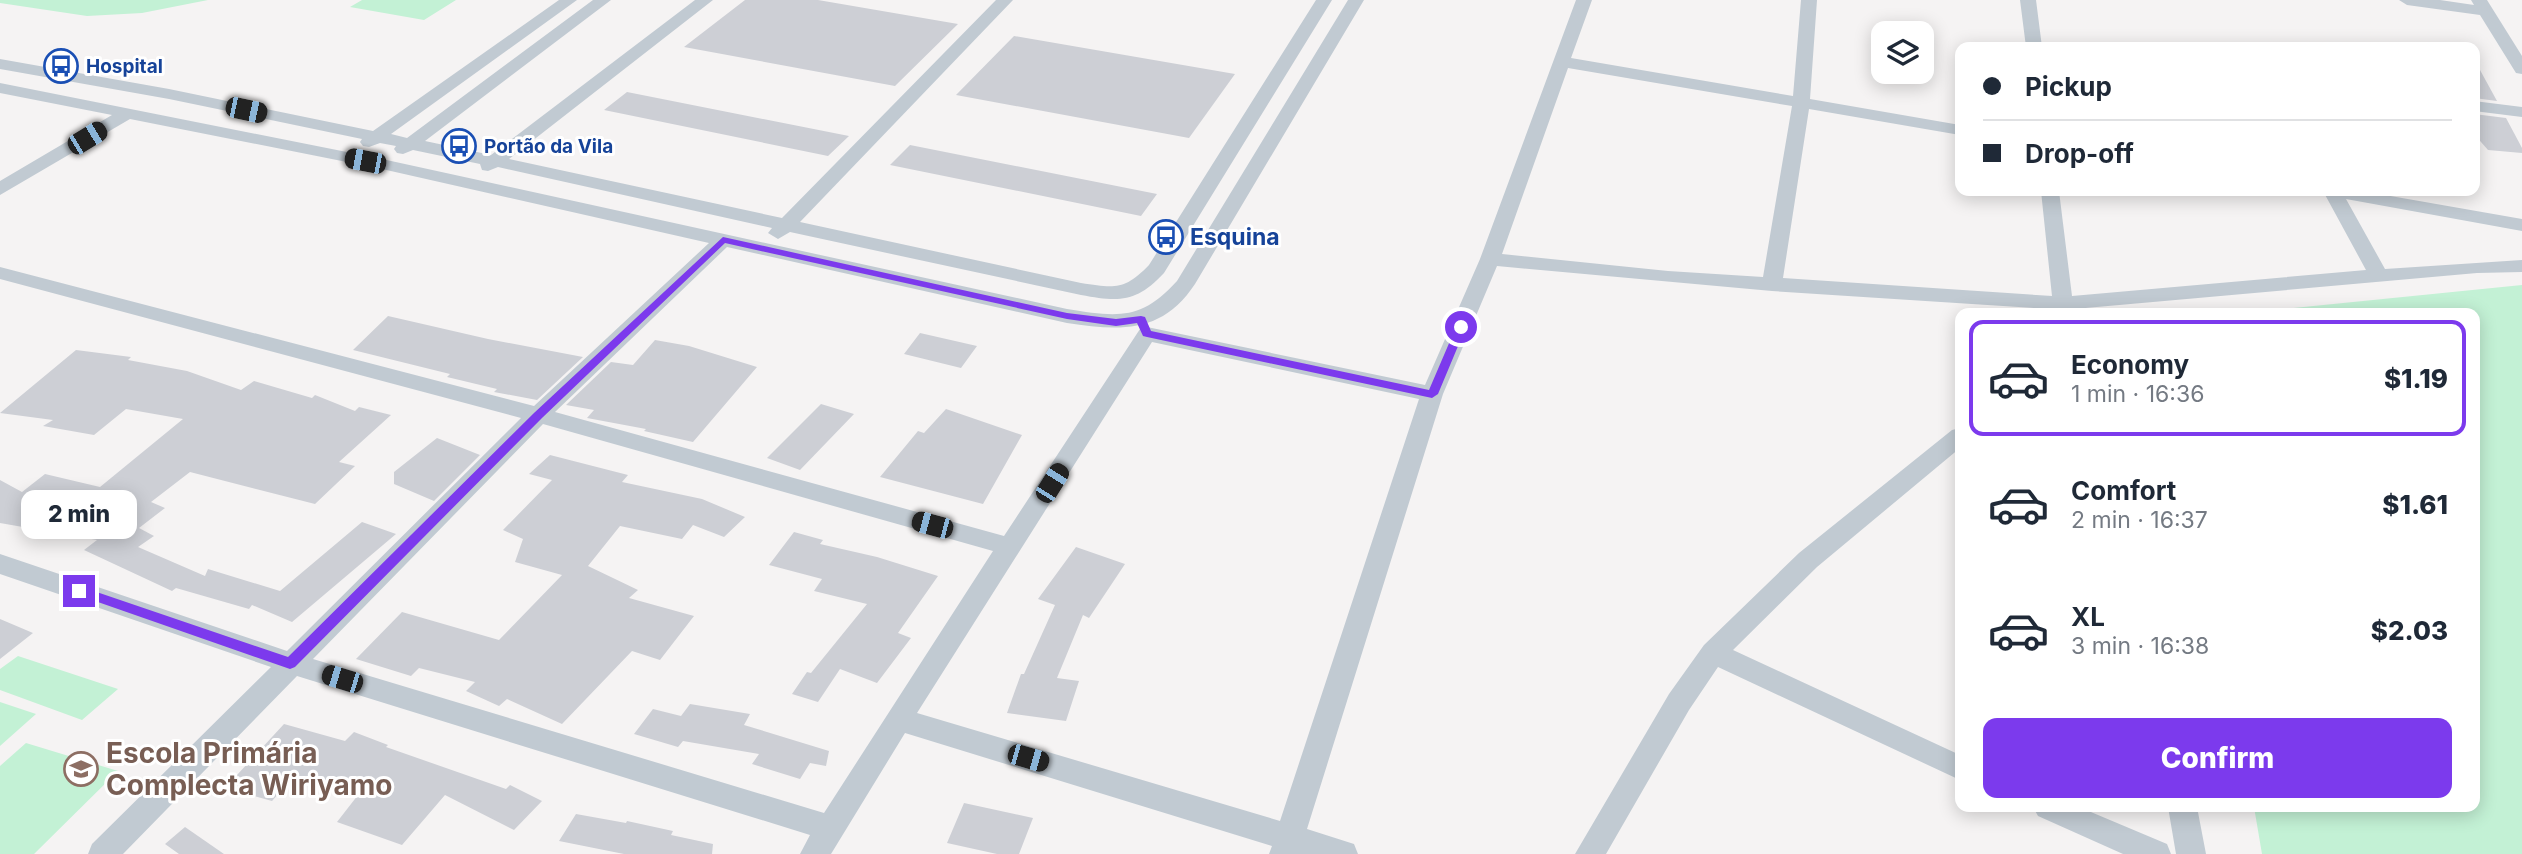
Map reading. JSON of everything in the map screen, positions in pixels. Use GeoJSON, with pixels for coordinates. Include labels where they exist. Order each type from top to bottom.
{"type":"FeatureCollection","features":[{"type":"Feature","properties":{"kind":"street"},"geometry":{"type":"LineString","coordinates":[[348,157],[569,0]]}},
{"type":"Feature","properties":{"kind":"street"},"geometry":{"type":"LineString","coordinates":[[383,164],[603,0]]}},
{"type":"Feature","properties":{"kind":"street"},"geometry":{"type":"LineString","coordinates":[[465,183],[705,0]]}},
{"type":"Feature","properties":{"kind":"street"},"geometry":{"type":"LineString","coordinates":[[764,249],[1005,0]]}},
{"type":"Feature","properties":{"kind":"street"},"geometry":{"type":"LineString","coordinates":[[0,64],[169,94],[494,161],[1081,289],[1127,293],[1140,287],[1157,268],[1324,0]]}},
{"type":"Feature","properties":{"kind":"street"},"geometry":{"type":"LineString","coordinates":[[815,854],[898,719],[1011,547],[1144,327],[1185,284],[1356,0]]}},
{"type":"Feature","properties":{"kind":"street"},"geometry":{"type":"LineString","coordinates":[[1287,845],[1432,394],[1490,259],[1584,0]]}},
{"type":"Feature","properties":{"kind":"street"},"geometry":{"type":"LineString","coordinates":[[1772,285],[1801,104],[1809,0]]}},
{"type":"Feature","properties":{"kind":"street"},"geometry":{"type":"LineString","coordinates":[[2028,0],[2033,42]]}},
{"type":"Feature","properties":{"kind":"street"},"geometry":{"type":"LineString","coordinates":[[2407,0],[2482,5],[2522,69]]}},
{"type":"Feature","properties":{"kind":"street"},"geometry":{"type":"LineString","coordinates":[[1563,62],[1955,129]]}},
{"type":"Feature","properties":{"kind":"street"},"geometry":{"type":"LineString","coordinates":[[0,88],[383,164],[1067,316],[1144,327],[1432,394]]}},
{"type":"Feature","properties":{"kind":"street"},"geometry":{"type":"LineString","coordinates":[[2480,107],[2522,112]]}},
{"type":"Feature","properties":{"kind":"street"},"geometry":{"type":"LineString","coordinates":[[0,189],[130,112]]}},
{"type":"Feature","properties":{"kind":"street"},"geometry":{"type":"LineString","coordinates":[[2051,196],[2063,303]]}},
{"type":"Feature","properties":{"kind":"street"},"geometry":{"type":"LineString","coordinates":[[2335,196],[2380,277]]}},
{"type":"Feature","properties":{"kind":"street"},"geometry":{"type":"LineString","coordinates":[[2360,196],[2522,225]]}},
{"type":"Feature","properties":{"kind":"street"},"geometry":{"type":"LineString","coordinates":[[103,854],[538,415],[723,240]]}},
{"type":"Feature","properties":{"kind":"street"},"geometry":{"type":"LineString","coordinates":[[1490,259],[1961,305],[2063,303],[2091,308],[2477,267],[2522,266]]}},
{"type":"Feature","properties":{"kind":"street"},"geometry":{"type":"LineString","coordinates":[[0,273],[538,415],[1011,547]]}},
{"type":"Feature","properties":{"kind":"street"},"geometry":{"type":"LineString","coordinates":[[1127,293],[1144,327]]}},
{"type":"Feature","properties":{"kind":"street"},"geometry":{"type":"LineString","coordinates":[[1590,854],[1679,702],[1713,653],[1808,560],[1955,440]]}},
{"type":"Feature","properties":{"kind":"street"},"geometry":{"type":"LineString","coordinates":[[0,564],[290,663],[829,828]]}},
{"type":"Feature","properties":{"kind":"street"},"geometry":{"type":"LineString","coordinates":[[1713,653],[1955,766]]}},
{"type":"Feature","properties":{"kind":"street"},"geometry":{"type":"LineString","coordinates":[[898,719],[1287,845],[1343,854]]}},
{"type":"Feature","properties":{"kind":"street"},"geometry":{"type":"LineString","coordinates":[[2059,812],[2155,854]]}},
{"type":"Feature","properties":{"kind":"street"},"geometry":{"type":"LineString","coordinates":[[2184,812],[2191,854]]}},
{"type":"Feature","properties":{"kind":"green space"},"geometry":{"type":"Polygon","coordinates":[[[0,0],[208,0],[142,13],[87,16],[0,3],[0,0]]]}},
{"type":"Feature","properties":{"kind":"green space"},"geometry":{"type":"Polygon","coordinates":[[[362,0],[456,0],[424,20],[350,7],[362,0]]]}},
{"type":"Feature","properties":{"kind":"green space"},"geometry":{"type":"Polygon","coordinates":[[[2522,285],[2522,854],[2262,854],[2255,812],[2480,812],[2480,308],[2294,308],[2522,285]]]}},
{"type":"Feature","properties":{"kind":"green space"},"geometry":{"type":"Polygon","coordinates":[[[18,656],[118,689],[82,720],[0,690],[0,669],[18,656]]]}},
{"type":"Feature","properties":{"kind":"green space"},"geometry":{"type":"Polygon","coordinates":[[[0,702],[36,714],[0,746],[0,702]]]}},
{"type":"Feature","properties":{"kind":"green space"},"geometry":{"type":"Polygon","coordinates":[[[26,743],[118,771],[34,854],[0,854],[0,766],[26,743]]]}},
{"type":"Feature","properties":{"kind":"building"},"geometry":{"type":"Polygon","coordinates":[[[745,0],[818,0],[958,24],[895,86],[684,47],[745,0]]]}},
{"type":"Feature","properties":{"kind":"building"},"geometry":{"type":"Polygon","coordinates":[[[1014,36],[1235,74],[1189,138],[956,95],[1014,36]]]}},
{"type":"Feature","properties":{"kind":"building"},"geometry":{"type":"Polygon","coordinates":[[[2480,70],[2497,101],[2480,99],[2480,70]]]}},
{"type":"Feature","properties":{"kind":"building"},"geometry":{"type":"Polygon","coordinates":[[[627,92],[849,136],[828,156],[604,110],[627,92]]]}},
{"type":"Feature","properties":{"kind":"building"},"geometry":{"type":"Polygon","coordinates":[[[2480,115],[2506,118],[2522,153],[2488,150],[2480,141],[2480,115]]]}},
{"type":"Feature","properties":{"kind":"building"},"geometry":{"type":"Polygon","coordinates":[[[910,145],[1157,194],[1141,216],[890,165],[910,145]]]}},
{"type":"Feature","properties":{"kind":"building"},"geometry":{"type":"Polygon","coordinates":[[[388,316],[583,357],[537,400],[494,392],[497,389],[447,377],[450,374],[353,350],[388,316]]]}},
{"type":"Feature","properties":{"kind":"building"},"geometry":{"type":"Polygon","coordinates":[[[920,333],[977,346],[961,368],[904,354],[920,333]]]}},
{"type":"Feature","properties":{"kind":"building"},"geometry":{"type":"Polygon","coordinates":[[[655,340],[689,346],[757,367],[693,442],[644,431],[646,429],[587,418],[594,410],[566,405],[611,362],[633,365],[655,340]]]}},
{"type":"Feature","properties":{"kind":"building"},"geometry":{"type":"Polygon","coordinates":[[[76,350],[131,357],[128,360],[187,371],[241,390],[254,381],[312,398],[315,395],[355,411],[359,407],[391,415],[339,462],[355,466],[315,504],[190,472],[151,502],[165,508],[139,528],[154,536],[138,547],[205,576],[208,569],[280,591],[362,522],[396,534],[292,622],[252,605],[249,609],[176,588],[172,591],[84,550],[97,540],[0,523],[0,480],[22,492],[45,474],[100,487],[183,419],[126,409],[94,435],[43,426],[53,420],[0,413],[76,350]]]}},
{"type":"Feature","properties":{"kind":"building"},"geometry":{"type":"Polygon","coordinates":[[[821,404],[854,414],[800,470],[767,458],[821,404]]]}},
{"type":"Feature","properties":{"kind":"building"},"geometry":{"type":"Polygon","coordinates":[[[946,409],[1022,435],[983,504],[880,477],[918,431],[924,433],[946,409]]]}},
{"type":"Feature","properties":{"kind":"building"},"geometry":{"type":"Polygon","coordinates":[[[437,438],[480,455],[434,501],[394,484],[394,472],[437,438]]]}},
{"type":"Feature","properties":{"kind":"building"},"geometry":{"type":"Polygon","coordinates":[[[550,455],[628,475],[622,482],[702,499],[745,517],[724,537],[693,525],[682,539],[620,526],[588,566],[638,590],[629,598],[694,616],[660,660],[632,651],[562,724],[507,699],[499,706],[466,691],[475,682],[419,668],[411,676],[356,659],[402,612],[499,640],[562,575],[515,562],[523,539],[503,530],[552,480],[529,474],[550,455]]]}},
{"type":"Feature","properties":{"kind":"building"},"geometry":{"type":"Polygon","coordinates":[[[794,532],[823,540],[820,544],[877,557],[938,576],[898,633],[911,638],[877,683],[840,669],[818,702],[792,694],[807,672],[811,673],[867,604],[814,591],[822,579],[769,565],[794,532]]]}},
{"type":"Feature","properties":{"kind":"building"},"geometry":{"type":"Polygon","coordinates":[[[1076,547],[1125,564],[1089,618],[1083,615],[1057,678],[1079,681],[1066,721],[1007,713],[1021,674],[1024,674],[1055,605],[1038,599],[1076,547]]]}},
{"type":"Feature","properties":{"kind":"building"},"geometry":{"type":"Polygon","coordinates":[[[0,619],[33,633],[0,659],[0,619]]]}},
{"type":"Feature","properties":{"kind":"building"},"geometry":{"type":"Polygon","coordinates":[[[690,704],[750,714],[744,725],[829,751],[826,766],[810,763],[800,779],[752,764],[759,754],[683,741],[678,747],[634,734],[653,709],[681,716],[690,704]]]}},
{"type":"Feature","properties":{"kind":"building"},"geometry":{"type":"Polygon","coordinates":[[[284,724],[345,741],[354,732],[388,745],[386,747],[506,789],[510,785],[542,801],[514,830],[445,795],[402,845],[337,822],[358,795],[290,781],[272,801],[225,788],[284,724]]]}},
{"type":"Feature","properties":{"kind":"building"},"geometry":{"type":"Polygon","coordinates":[[[964,803],[1033,818],[1019,854],[997,854],[947,843],[964,803]]]}},
{"type":"Feature","properties":{"kind":"building"},"geometry":{"type":"Polygon","coordinates":[[[576,814],[673,831],[671,835],[713,844],[712,854],[624,854],[559,841],[576,814]]]}},
{"type":"Feature","properties":{"kind":"building"},"geometry":{"type":"Polygon","coordinates":[[[185,827],[224,854],[179,854],[165,844],[185,827]]]}},
{"type":"Feature","properties":{"kind":"place","name":"Hospital"},"geometry":{"type":"Point","coordinates":[61,66]}},
{"type":"Feature","properties":{"kind":"place","name":"Portão da Vila"},"geometry":{"type":"Point","coordinates":[459,146]}},
{"type":"Feature","properties":{"kind":"place","name":"Esquina"},"geometry":{"type":"Point","coordinates":[1166,237]}},
{"type":"Feature","properties":{"kind":"place","name":"Escola Primária Complecta Wiriyamo"},"geometry":{"type":"Point","coordinates":[81,769]}},
{"type":"Feature","properties":{"kind":"route"},"geometry":{"type":"LineString","coordinates":[[79,591],[290,663],[538,415],[723,240],[1067,316],[1116,322],[1141,319],[1147,334],[1432,394],[1461,327]]}}]}
